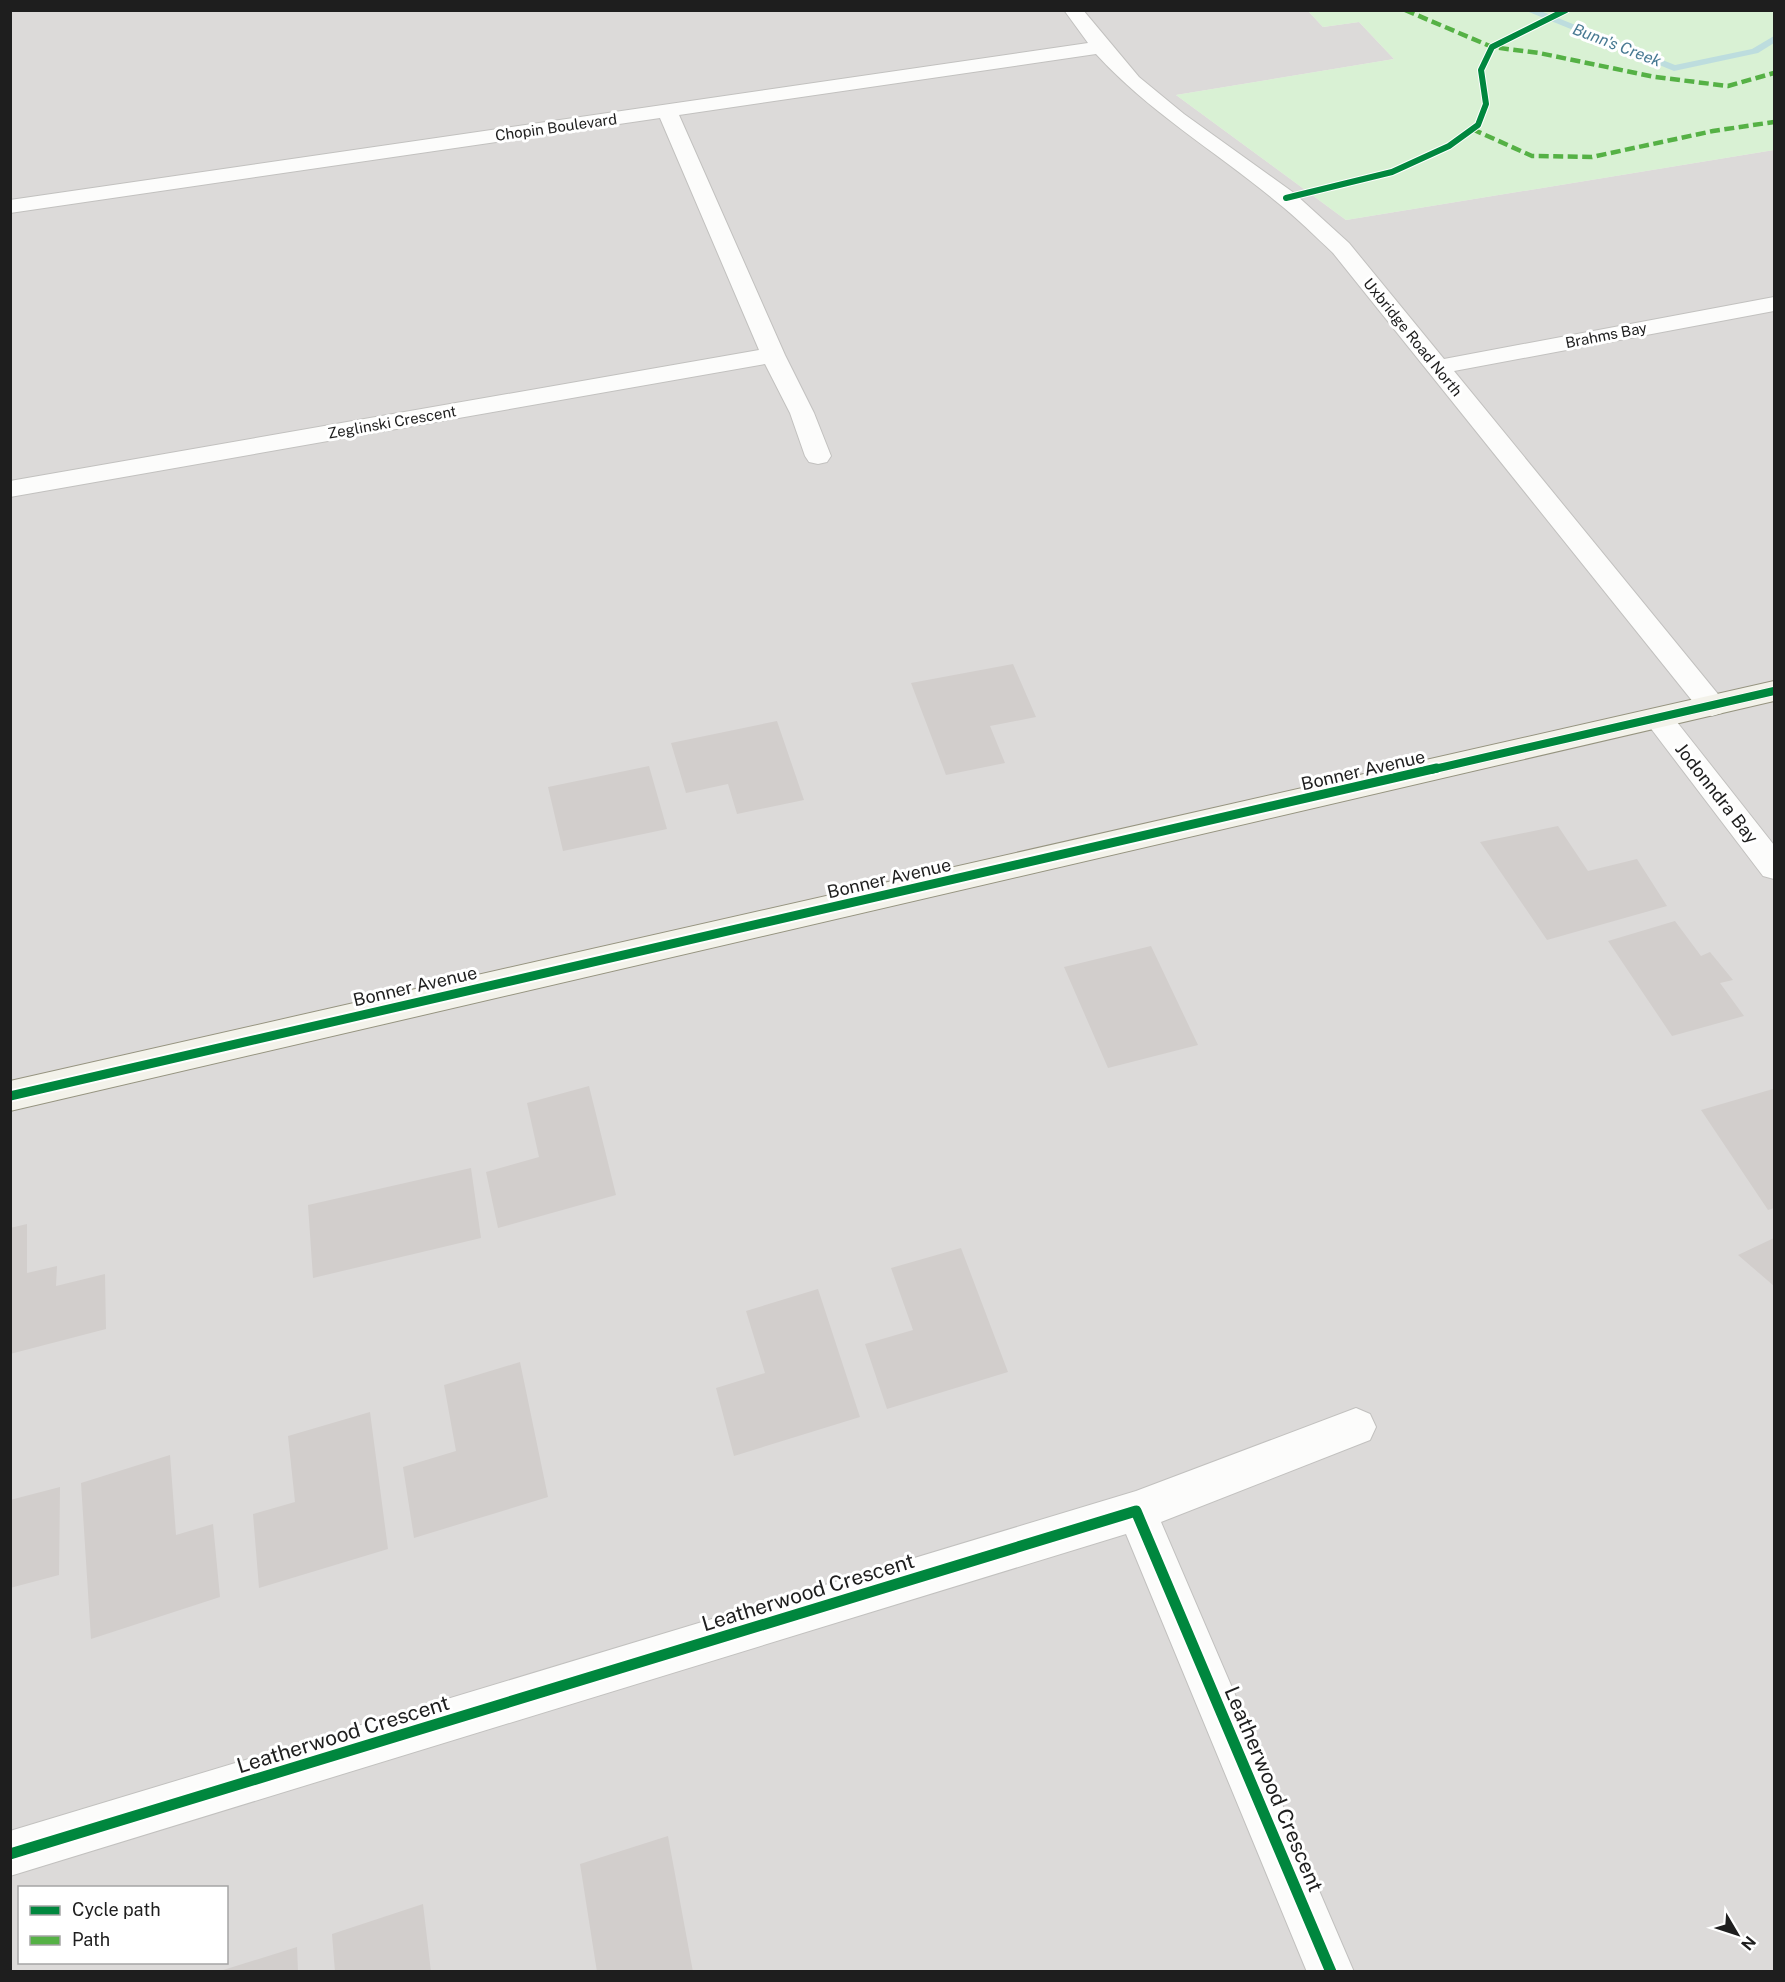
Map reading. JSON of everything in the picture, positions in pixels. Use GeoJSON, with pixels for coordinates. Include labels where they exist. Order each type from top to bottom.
{"type":"FeatureCollection","features":[{"type":"Feature","properties":{"kind":"street","name":"Uxbridge Road North"},"geometry":{"type":"LineString","coordinates":[[1073,10],[1101,47],[1141,89],[1286,198],[1341,248],[1712,706]]}},
{"type":"Feature","properties":{"kind":"street","name":"Chopin Boulevard"},"geometry":{"type":"LineString","coordinates":[[10,207],[1101,47]]}},
{"type":"Feature","properties":{"kind":"street"},"geometry":{"type":"LineString","coordinates":[[667,111],[773,355],[802,413],[818,456]]}},
{"type":"Feature","properties":{"kind":"street","name":"Brahms Bay"},"geometry":{"type":"LineString","coordinates":[[1438,367],[1774,304]]}},
{"type":"Feature","properties":{"kind":"street","name":"Zeglinski Crescent"},"geometry":{"type":"LineString","coordinates":[[10,489],[773,355]]}},
{"type":"Feature","properties":{"kind":"street","name":"Bonner Avenue"},"geometry":{"type":"LineString","coordinates":[[10,1096],[1774,691]]}},
{"type":"Feature","properties":{"kind":"street","name":"Jodonndra Bay"},"geometry":{"type":"LineString","coordinates":[[1659,719],[1774,867]]}},
{"type":"Feature","properties":{"kind":"street","name":"Leatherwood Crescent"},"geometry":{"type":"LineString","coordinates":[[10,1854],[1136,1511],[1356,1426]]}},
{"type":"Feature","properties":{"kind":"street","name":"Leatherwood Crescent"},"geometry":{"type":"LineString","coordinates":[[1136,1511],[1331,1971]]}},
{"type":"Feature","properties":{"kind":"shaded area"},"geometry":{"type":"Polygon","coordinates":[[[11,11],[1308,11],[1323,27],[1359,22],[1394,59],[1176,95],[1346,220],[1774,150],[1774,1971],[11,1972],[11,11]]]}},
{"type":"Feature","properties":{"kind":"green space"},"geometry":{"type":"Polygon","coordinates":[[[1308,11],[1774,11],[1774,150],[1346,220],[1176,95],[1394,59],[1359,22],[1323,27],[1308,11]]]}},
{"type":"Feature","properties":{"kind":"building"},"geometry":{"type":"Polygon","coordinates":[[[1013,664],[1036,717],[990,726],[1005,763],[946,775],[911,683],[1013,664]]]}},
{"type":"Feature","properties":{"kind":"building"},"geometry":{"type":"Polygon","coordinates":[[[777,721],[804,800],[737,814],[728,784],[686,793],[671,743],[777,721]]]}},
{"type":"Feature","properties":{"kind":"building"},"geometry":{"type":"Polygon","coordinates":[[[649,766],[667,829],[563,851],[548,787],[649,766]]]}},
{"type":"Feature","properties":{"kind":"building"},"geometry":{"type":"Polygon","coordinates":[[[1558,826],[1588,871],[1637,859],[1667,906],[1547,940],[1480,842],[1558,826]]]}},
{"type":"Feature","properties":{"kind":"building"},"geometry":{"type":"Polygon","coordinates":[[[1675,921],[1701,956],[1710,952],[1733,980],[1720,983],[1744,1016],[1672,1036],[1608,941],[1675,921]]]}},
{"type":"Feature","properties":{"kind":"building"},"geometry":{"type":"Polygon","coordinates":[[[1151,946],[1198,1045],[1108,1068],[1064,967],[1151,946]]]}},
{"type":"Feature","properties":{"kind":"building"},"geometry":{"type":"Polygon","coordinates":[[[589,1086],[616,1195],[498,1228],[486,1172],[539,1157],[527,1103],[589,1086]]]}},
{"type":"Feature","properties":{"kind":"building"},"geometry":{"type":"Polygon","coordinates":[[[1773,1089],[1774,1208],[1768,1210],[1701,1110],[1773,1089]]]}},
{"type":"Feature","properties":{"kind":"building"},"geometry":{"type":"Polygon","coordinates":[[[471,1168],[481,1238],[313,1278],[308,1205],[471,1168]]]}},
{"type":"Feature","properties":{"kind":"building"},"geometry":{"type":"Polygon","coordinates":[[[27,1224],[27,1273],[57,1266],[56,1286],[105,1274],[106,1329],[10,1354],[10,1228],[27,1224]]]}},
{"type":"Feature","properties":{"kind":"building"},"geometry":{"type":"Polygon","coordinates":[[[1774,1238],[1774,1286],[1738,1255],[1774,1238]]]}},
{"type":"Feature","properties":{"kind":"building"},"geometry":{"type":"Polygon","coordinates":[[[961,1248],[1008,1372],[887,1409],[865,1344],[913,1330],[891,1268],[961,1248]]]}},
{"type":"Feature","properties":{"kind":"building"},"geometry":{"type":"Polygon","coordinates":[[[818,1289],[860,1417],[734,1456],[716,1388],[765,1373],[746,1311],[818,1289]]]}},
{"type":"Feature","properties":{"kind":"building"},"geometry":{"type":"Polygon","coordinates":[[[520,1362],[548,1497],[414,1538],[403,1467],[456,1451],[444,1385],[520,1362]]]}},
{"type":"Feature","properties":{"kind":"building"},"geometry":{"type":"Polygon","coordinates":[[[370,1412],[388,1549],[259,1588],[253,1514],[295,1502],[288,1436],[370,1412]]]}},
{"type":"Feature","properties":{"kind":"building"},"geometry":{"type":"Polygon","coordinates":[[[170,1455],[176,1535],[213,1524],[220,1597],[91,1639],[81,1483],[170,1455]]]}},
{"type":"Feature","properties":{"kind":"building"},"geometry":{"type":"Polygon","coordinates":[[[60,1487],[59,1575],[10,1588],[10,1500],[60,1487]]]}},
{"type":"Feature","properties":{"kind":"building"},"geometry":{"type":"Polygon","coordinates":[[[668,1836],[693,1972],[597,1972],[580,1864],[668,1836]]]}},
{"type":"Feature","properties":{"kind":"building"},"geometry":{"type":"Polygon","coordinates":[[[423,1904],[431,1972],[335,1972],[332,1934],[423,1904]]]}},
{"type":"Feature","properties":{"kind":"building"},"geometry":{"type":"Polygon","coordinates":[[[297,1947],[298,1972],[220,1972],[220,1971],[297,1947]]]}},
{"type":"Feature","properties":{"kind":"waterway","name":"Bunn's Creek"},"geometry":{"type":"LineString","coordinates":[[1528,10],[1674,68],[1755,51],[1774,39]]}},
{"type":"Feature","properties":{"kind":"marked path"},"geometry":{"type":"LineString","coordinates":[[1405,10],[1492,47],[1539,53],[1655,77],[1728,86],[1774,73]]}},
{"type":"Feature","properties":{"kind":"marked path"},"geometry":{"type":"LineString","coordinates":[[1472,129],[1532,156],[1592,157],[1713,131],[1774,122]]}},
{"type":"Feature","properties":{"kind":"cycle path"},"geometry":{"type":"LineString","coordinates":[[1286,198],[1392,172],[1449,146],[1478,125],[1486,104],[1481,70],[1492,47],[1566,10]]}},
{"type":"Feature","properties":{"kind":"cycle path"},"geometry":{"type":"LineString","coordinates":[[10,1096],[1774,691]]}},
{"type":"Feature","properties":{"kind":"cycle path"},"geometry":{"type":"LineString","coordinates":[[10,1854],[1136,1511],[1331,1972]]}}]}
